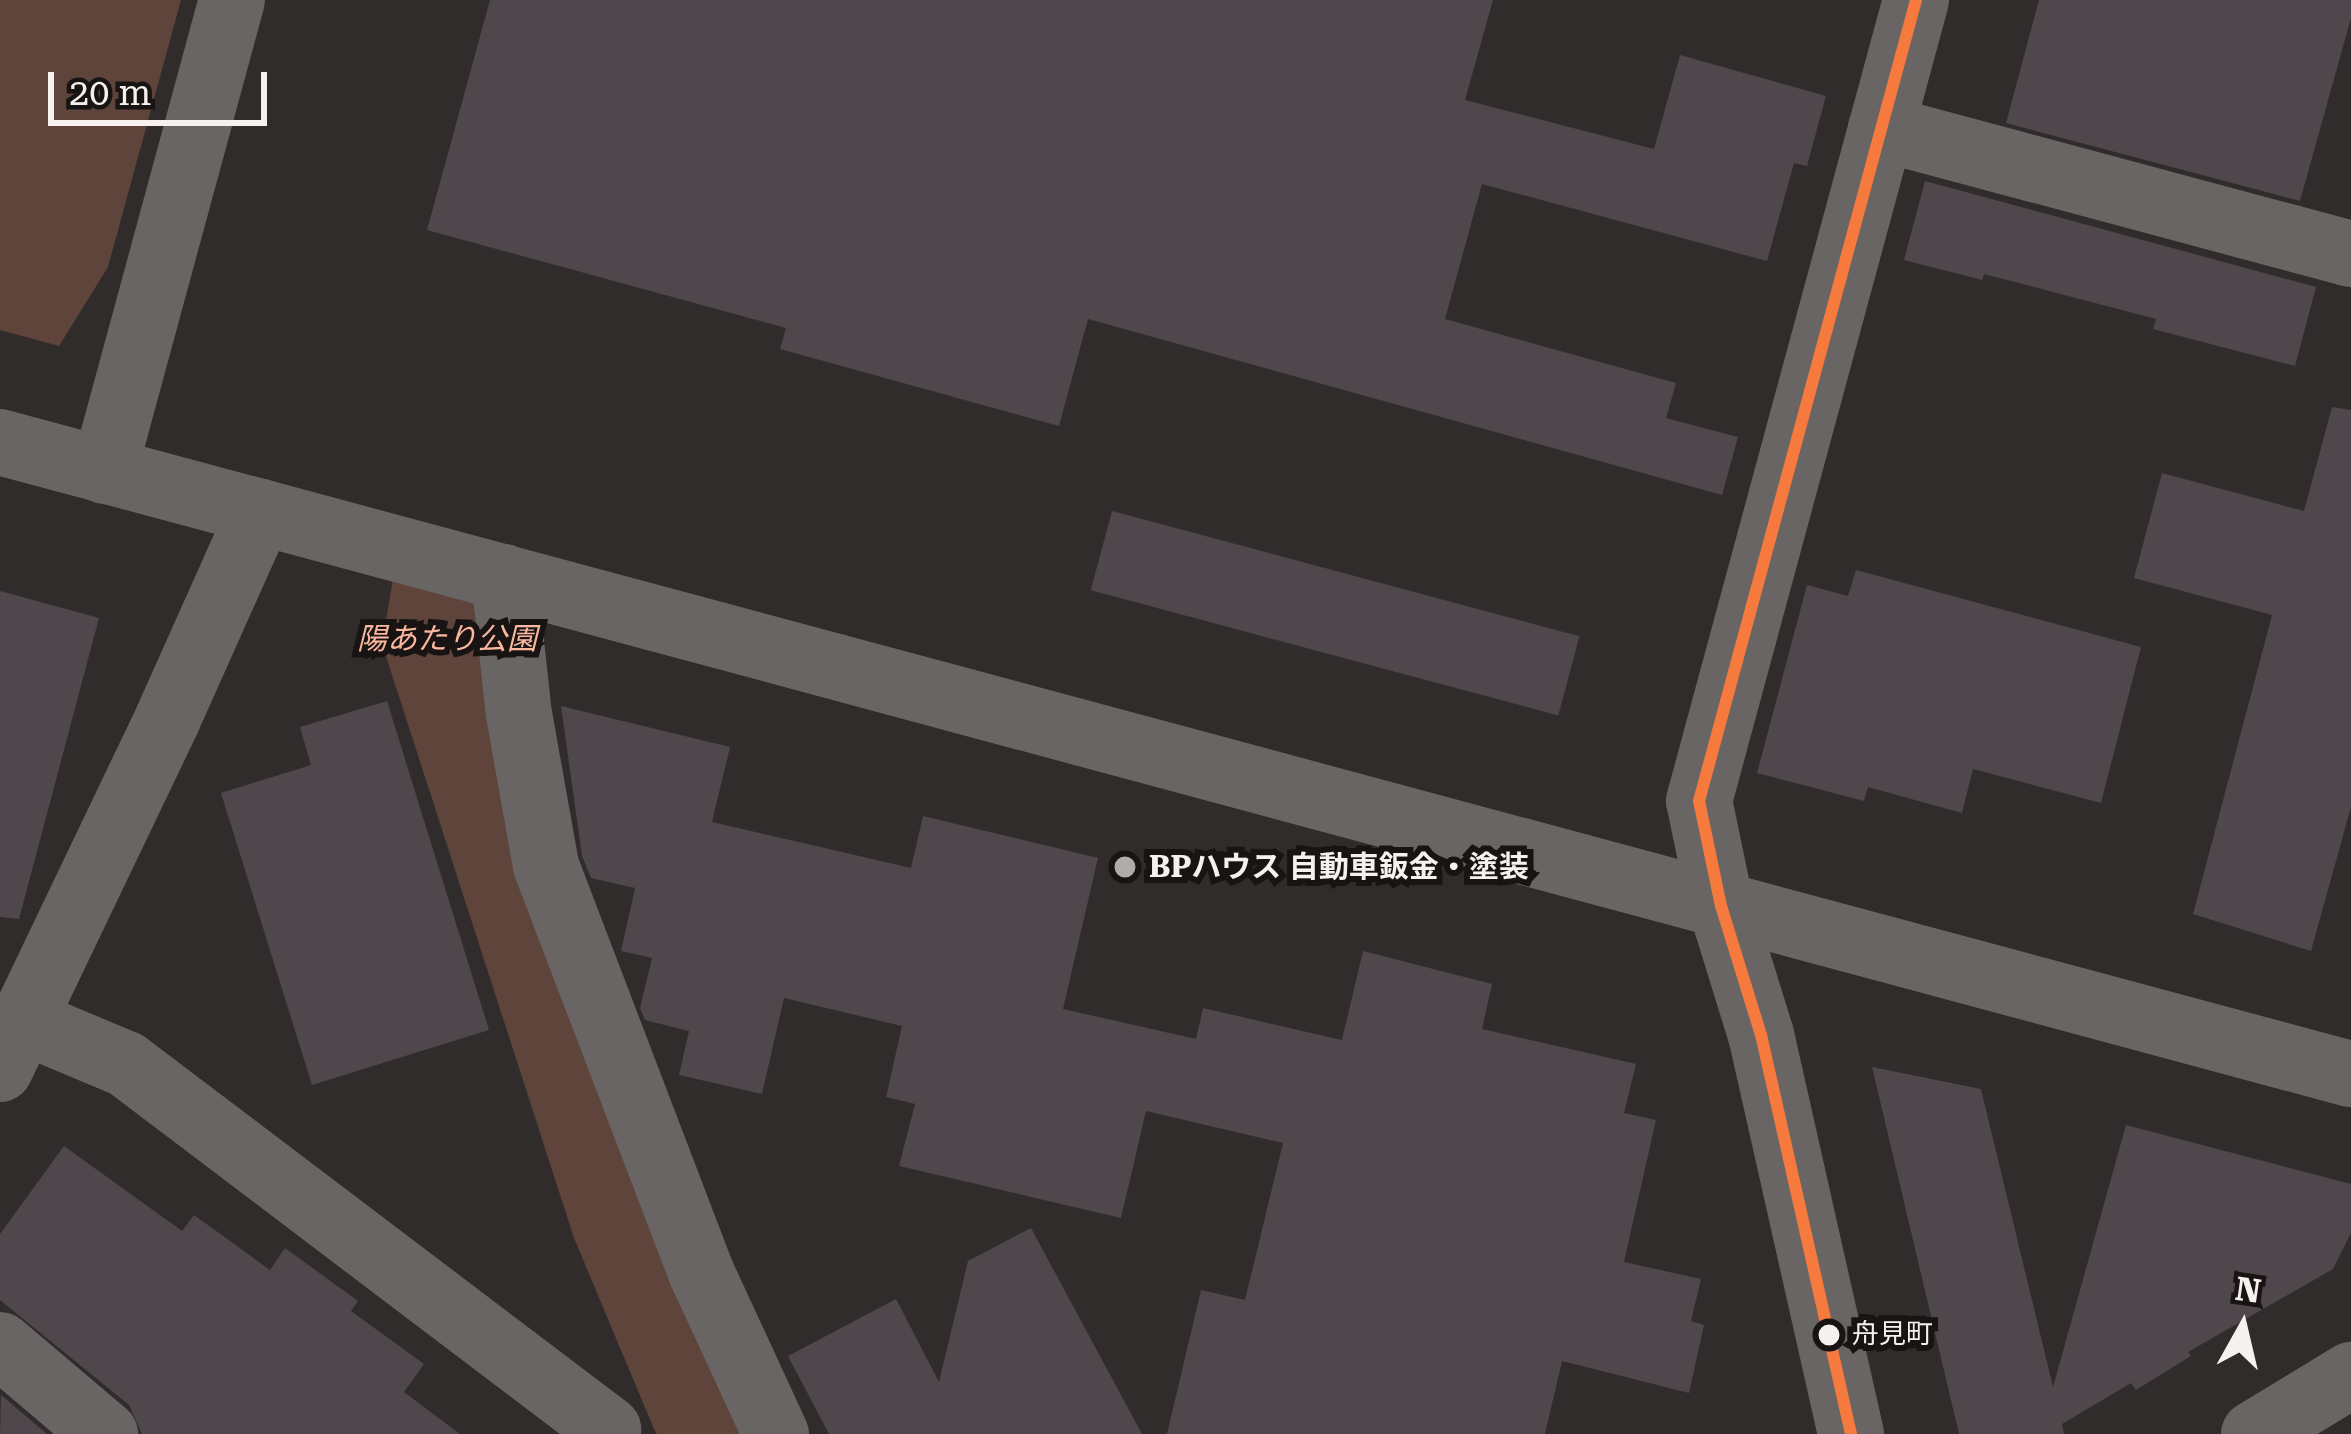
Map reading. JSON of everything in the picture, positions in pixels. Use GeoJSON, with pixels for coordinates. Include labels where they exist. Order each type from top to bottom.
{"type":"FeatureCollection","features":[{"type":"Feature","properties":{"kind":"street"},"geometry":{"type":"LineString","coordinates":[[104,471],[232,0]]}},
{"type":"Feature","properties":{"kind":"street"},"geometry":{"type":"LineString","coordinates":[[1851,1434],[1761,1035],[1721,906],[1699,801],[1916,0]]}},
{"type":"Feature","properties":{"kind":"street"},"geometry":{"type":"LineString","coordinates":[[1882,128],[2351,254]]}},
{"type":"Feature","properties":{"kind":"street"},"geometry":{"type":"LineString","coordinates":[[0,442],[2351,1074]]}},
{"type":"Feature","properties":{"kind":"street"},"geometry":{"type":"LineString","coordinates":[[260,512],[12,1045],[126,1064],[608,1429]]}},
{"type":"Feature","properties":{"kind":"street"},"geometry":{"type":"LineString","coordinates":[[504,577],[519,714],[546,866],[700,1272],[776,1434]]}},
{"type":"Feature","properties":{"kind":"street"},"geometry":{"type":"LineString","coordinates":[[0,1345],[105,1434]]}},
{"type":"Feature","properties":{"kind":"street"},"geometry":{"type":"LineString","coordinates":[[2254,1434],[2351,1375]]}},
{"type":"Feature","properties":{"kind":"green space"},"geometry":{"type":"Polygon","coordinates":[[[0,0],[181,0],[108,267],[59,346],[0,330],[0,0]]]}},
{"type":"Feature","properties":{"kind":"green space","name":"陽あたり公園"},"geometry":{"type":"Polygon","coordinates":[[[398,549],[504,577],[519,714],[776,1434],[657,1434],[654,1429],[574,1238],[382,644],[398,549]]]}},
{"type":"Feature","properties":{"kind":"building"},"geometry":{"type":"Polygon","coordinates":[[[490,0],[1493,0],[1465,100],[1654,149],[1680,55],[1826,96],[1807,166],[1794,163],[1767,261],[1482,184],[1445,319],[1676,383],[1666,418],[1738,437],[1722,495],[1088,319],[1059,426],[780,349],[786,328],[427,230],[490,0]]]}},
{"type":"Feature","properties":{"kind":"building"},"geometry":{"type":"Polygon","coordinates":[[[2039,0],[2351,0],[2351,18],[2300,201],[2006,123],[2039,0]]]}},
{"type":"Feature","properties":{"kind":"building"},"geometry":{"type":"Polygon","coordinates":[[[1925,181],[2316,287],[2295,366],[2153,329],[2156,319],[1984,274],[1982,280],[1904,260],[1925,181]]]}},
{"type":"Feature","properties":{"kind":"building"},"geometry":{"type":"Polygon","coordinates":[[[2332,407],[2351,410],[2351,807],[2311,951],[2193,914],[2272,615],[2134,578],[2162,473],[2304,511],[2332,407]]]}},
{"type":"Feature","properties":{"kind":"building"},"geometry":{"type":"Polygon","coordinates":[[[1112,511],[1580,636],[1558,715],[1091,590],[1112,511]]]}},
{"type":"Feature","properties":{"kind":"building"},"geometry":{"type":"Polygon","coordinates":[[[1856,570],[2141,647],[2101,803],[1973,769],[1962,813],[1868,787],[1864,801],[1757,773],[1807,585],[1848,596],[1856,570]]]}},
{"type":"Feature","properties":{"kind":"building"},"geometry":{"type":"Polygon","coordinates":[[[0,591],[99,618],[19,919],[0,917],[0,591]]]}},
{"type":"Feature","properties":{"kind":"building"},"geometry":{"type":"Polygon","coordinates":[[[387,701],[489,1030],[312,1085],[221,793],[311,765],[300,727],[387,701]]]}},
{"type":"Feature","properties":{"kind":"building"},"geometry":{"type":"Polygon","coordinates":[[[561,706],[730,747],[712,822],[911,868],[923,816],[1098,858],[1063,1009],[1196,1039],[1203,1008],[1342,1040],[1363,951],[1492,984],[1482,1029],[1636,1064],[1624,1113],[1656,1120],[1624,1262],[1701,1279],[1691,1321],[1704,1325],[1689,1393],[1562,1361],[1545,1434],[1167,1434],[1201,1290],[1245,1300],[1283,1143],[1146,1111],[1121,1218],[899,1166],[915,1104],[886,1097],[902,1026],[784,998],[762,1094],[679,1075],[689,1031],[645,1020],[640,1008],[652,958],[621,951],[635,888],[591,878],[582,856],[561,706]]]}},
{"type":"Feature","properties":{"kind":"building"},"geometry":{"type":"Polygon","coordinates":[[[1872,1067],[1981,1089],[2053,1387],[2126,1125],[2351,1184],[2351,1233],[2333,1269],[2188,1352],[2191,1356],[2136,1390],[2131,1383],[2062,1424],[2064,1434],[1959,1434],[1872,1067]]]}},
{"type":"Feature","properties":{"kind":"building"},"geometry":{"type":"Polygon","coordinates":[[[64,1146],[182,1231],[194,1215],[270,1270],[285,1248],[358,1301],[351,1311],[424,1364],[404,1392],[460,1434],[142,1434],[129,1405],[0,1300],[0,1234],[64,1146]]]}},
{"type":"Feature","properties":{"kind":"building"},"geometry":{"type":"Polygon","coordinates":[[[1031,1228],[1142,1434],[829,1434],[788,1356],[896,1299],[939,1382],[968,1261],[1031,1228]]]}},
{"type":"Feature","properties":{"kind":"building"},"geometry":{"type":"Polygon","coordinates":[[[1,1395],[47,1434],[0,1434],[1,1395]]]}},
{"type":"Feature","properties":{"kind":"transit line"},"geometry":{"type":"LineString","coordinates":[[1851,1434],[1761,1035],[1721,906],[1699,801],[1916,0]]}},
{"type":"Feature","properties":{"kind":"place","name":"BPハウス 自動車鈑金・塗装"},"geometry":{"type":"Point","coordinates":[1125,867]}},
{"type":"Feature","properties":{"kind":"place","name":"舟見町"},"geometry":{"type":"Point","coordinates":[1829,1335]}}]}
